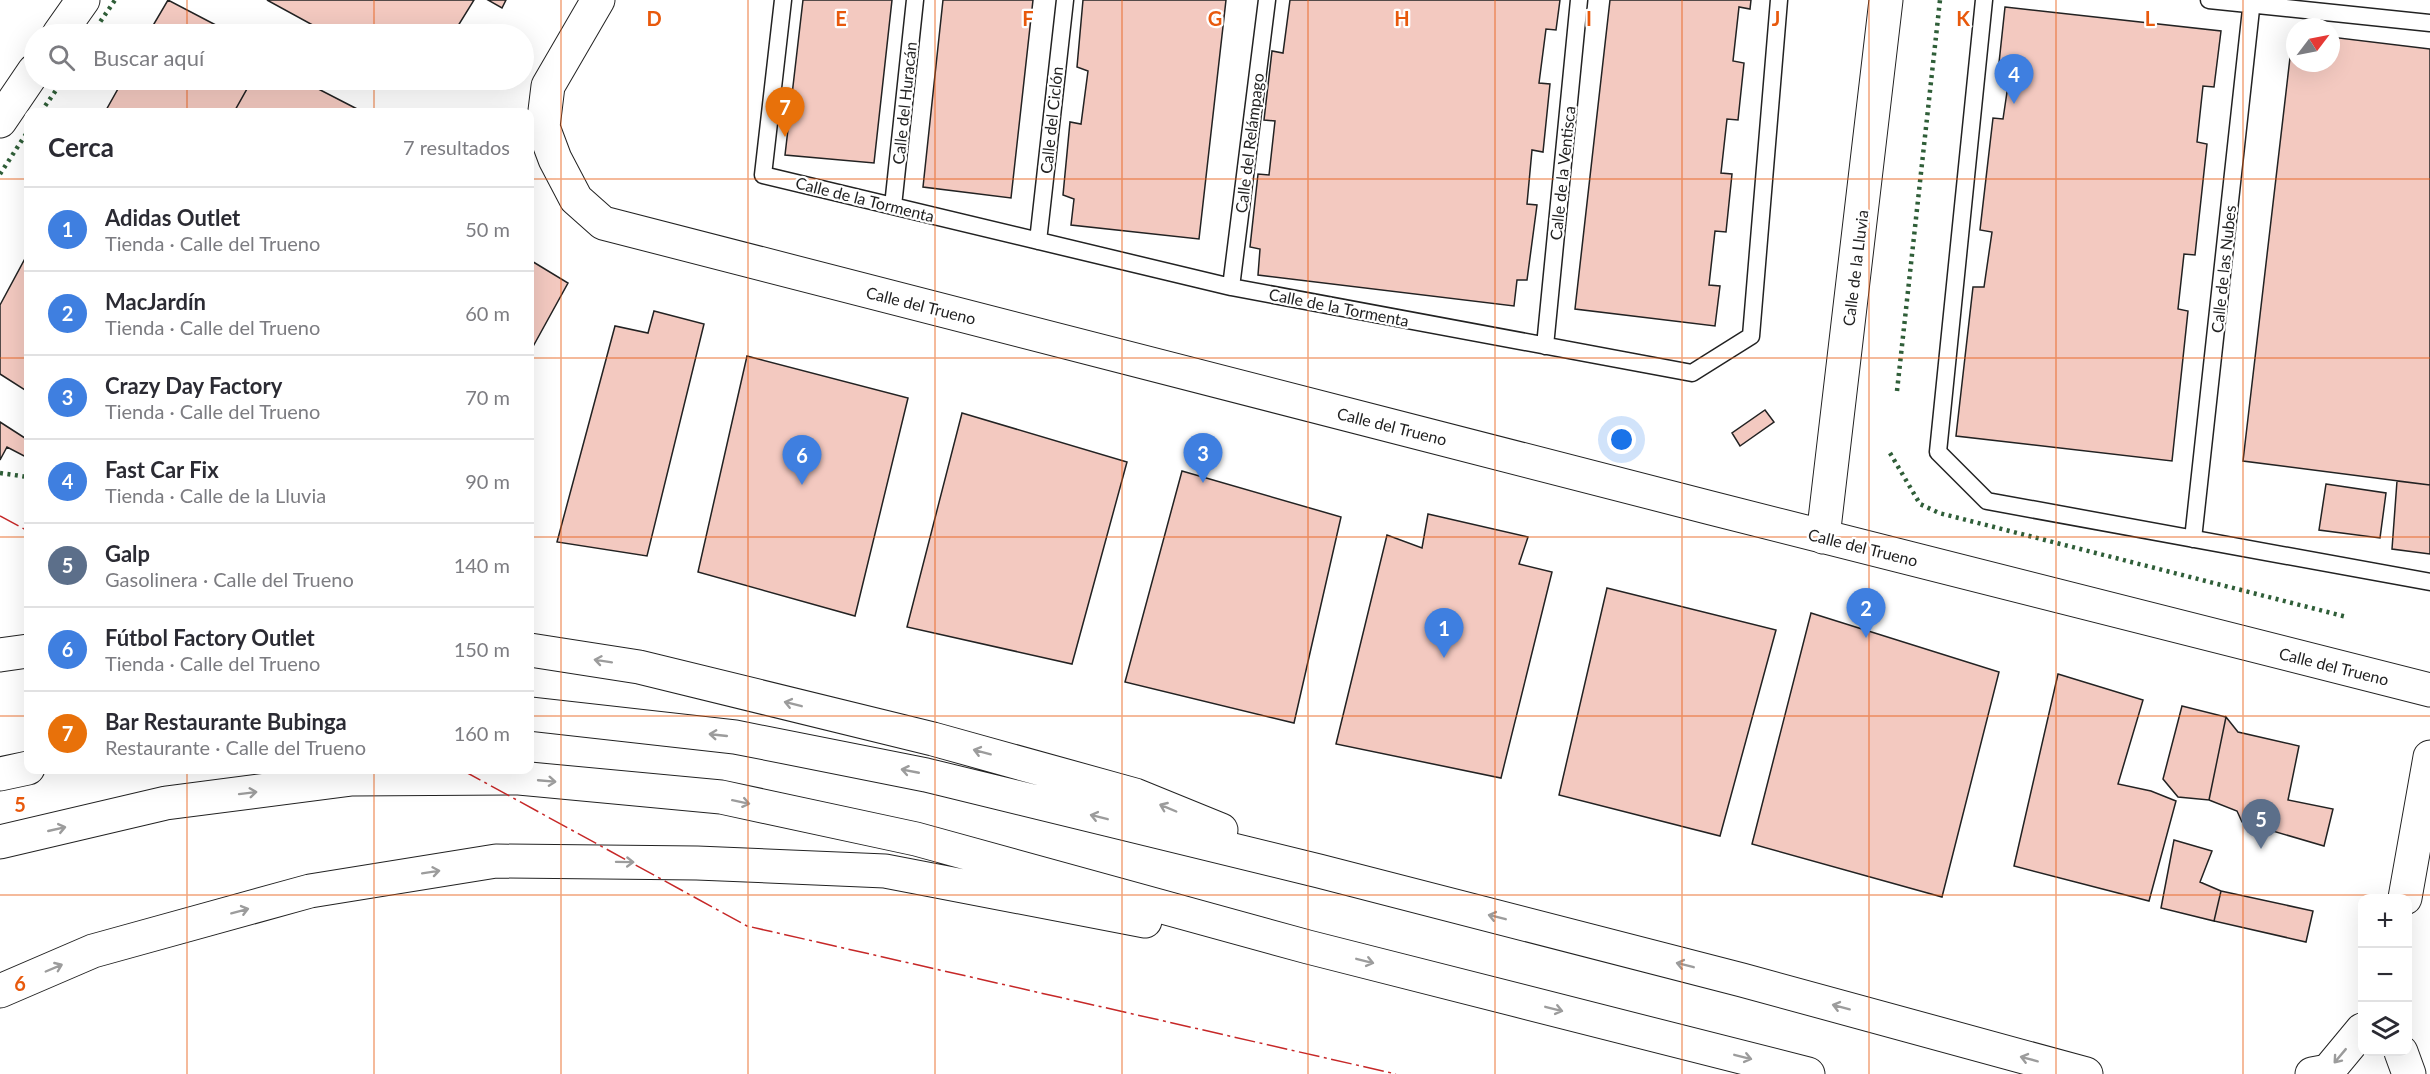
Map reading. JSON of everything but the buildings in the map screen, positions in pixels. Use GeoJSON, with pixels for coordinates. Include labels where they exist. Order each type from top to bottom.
{"type":"FeatureCollection","features":[{"type":"Feature","properties":{"kind":"main road"},"geometry":{"type":"LineString","coordinates":[[66,24],[83,0]]}},
{"type":"Feature","properties":{"kind":"main road","name":"Calle del Trueno"},"geometry":{"type":"LineString","coordinates":[[598,0],[548,86],[543,127],[555,159],[576,199],[603,223],[1823,537],[2430,690]]}},
{"type":"Feature","properties":{"kind":"main road","name":"Calle de la Lluvia"},"geometry":{"type":"LineString","coordinates":[[1823,537],[1886,0]]}},
{"type":"Feature","properties":{"kind":"main road"},"geometry":{"type":"LineString","coordinates":[[0,121],[24,85]]}},
{"type":"Feature","properties":{"kind":"main road"},"geometry":{"type":"LineString","coordinates":[[534,651],[639,667],[933,739],[1135,795],[1319,871]]}},
{"type":"Feature","properties":{"kind":"main road"},"geometry":{"type":"LineString","coordinates":[[0,655],[24,652]]}},
{"type":"Feature","properties":{"kind":"main road"},"geometry":{"type":"LineString","coordinates":[[534,714],[735,737],[893,768],[1319,871],[1742,980],[2086,1074]]}},
{"type":"Feature","properties":{"kind":"main road"},"geometry":{"type":"LineString","coordinates":[[2405,894],[2430,757]]}},
{"type":"Feature","properties":{"kind":"main road"},"geometry":{"type":"LineString","coordinates":[[0,774],[24,769]]}},
{"type":"Feature","properties":{"kind":"main road"},"geometry":{"type":"LineString","coordinates":[[0,842],[166,803],[352,779],[519,778],[721,797],[915,839],[1308,947],[1808,1074]]}},
{"type":"Feature","properties":{"kind":"main road"},"geometry":{"type":"LineString","coordinates":[[0,991],[93,951],[310,891],[496,861],[697,863],[885,871],[1093,912],[1308,947]]}},
{"type":"Feature","properties":{"kind":"main road"},"geometry":{"type":"LineString","coordinates":[[2312,1074],[2328,1071],[2358,1035]]}},
{"type":"Feature","properties":{"kind":"main road"},"geometry":{"type":"LineString","coordinates":[[2402,1056],[2409,1074]]}},
{"type":"Feature","properties":{"kind":"lane","name":"Calle de la Tormenta"},"geometry":{"type":"LineString","coordinates":[[783,0],[763,174],[1231,287],[1692,373],[1751,336],[1779,0]]}},
{"type":"Feature","properties":{"kind":"lane","name":"Calle del Huracán"},"geometry":{"type":"LineString","coordinates":[[893,206],[915,0]]}},
{"type":"Feature","properties":{"kind":"lane","name":"Calle del Ciclón"},"geometry":{"type":"LineString","coordinates":[[1038,241],[1065,0]]}},
{"type":"Feature","properties":{"kind":"lane","name":"Calle del Relámpago"},"geometry":{"type":"LineString","coordinates":[[1231,287],[1267,0]]}},
{"type":"Feature","properties":{"kind":"lane","name":"Calle de la Ventisca"},"geometry":{"type":"LineString","coordinates":[[1545,346],[1579,0]]}},
{"type":"Feature","properties":{"kind":"lane"},"geometry":{"type":"LineString","coordinates":[[1984,0],[1938,452],[1986,501],[2430,582]]}},
{"type":"Feature","properties":{"kind":"lane"},"geometry":{"type":"LineString","coordinates":[[2209,0],[2252,2],[2430,23]]}},
{"type":"Feature","properties":{"kind":"lane","name":"Calle de las Nubes"},"geometry":{"type":"LineString","coordinates":[[2193,539],[2252,2]]}},
{"type":"Feature","properties":{"kind":"hedge"},"geometry":{"type":"LineString","coordinates":[[99,24],[115,0]]}},
{"type":"Feature","properties":{"kind":"hedge"},"geometry":{"type":"LineString","coordinates":[[1897,391],[1940,0]]}},
{"type":"Feature","properties":{"kind":"hedge"},"geometry":{"type":"LineString","coordinates":[[44,108],[56,90]]}},
{"type":"Feature","properties":{"kind":"hedge"},"geometry":{"type":"LineString","coordinates":[[0,174],[24,137]]}},
{"type":"Feature","properties":{"kind":"hedge"},"geometry":{"type":"LineString","coordinates":[[1890,453],[1920,504],[1939,513],[2347,617]]}},
{"type":"Feature","properties":{"kind":"hedge"},"geometry":{"type":"LineString","coordinates":[[0,473],[24,476]]}},
{"type":"Feature","properties":{"kind":"power"},"geometry":{"type":"LineString","coordinates":[[0,516],[24,529]]}},
{"type":"Feature","properties":{"kind":"power"},"geometry":{"type":"LineString","coordinates":[[469,774],[747,926],[1396,1074]]}},
{"type":"Feature","properties":{"kind":"place","name":"Fast Car Fix"},"geometry":{"type":"Point","coordinates":[2014,104]}},
{"type":"Feature","properties":{"kind":"place","name":"Bar Restaurante Bubinga"},"geometry":{"type":"Point","coordinates":[785,137]}},
{"type":"Feature","properties":{"kind":"place","name":"Crazy Day Factory"},"geometry":{"type":"Point","coordinates":[1203,483]}},
{"type":"Feature","properties":{"kind":"place","name":"Fútbol Factory Outlet"},"geometry":{"type":"Point","coordinates":[802,485]}},
{"type":"Feature","properties":{"kind":"place","name":"MacJardín"},"geometry":{"type":"Point","coordinates":[1866,638]}},
{"type":"Feature","properties":{"kind":"place","name":"Adidas Outlet"},"geometry":{"type":"Point","coordinates":[1444,658]}},
{"type":"Feature","properties":{"kind":"place","name":"Galp"},"geometry":{"type":"Point","coordinates":[2261,849]}}]}
